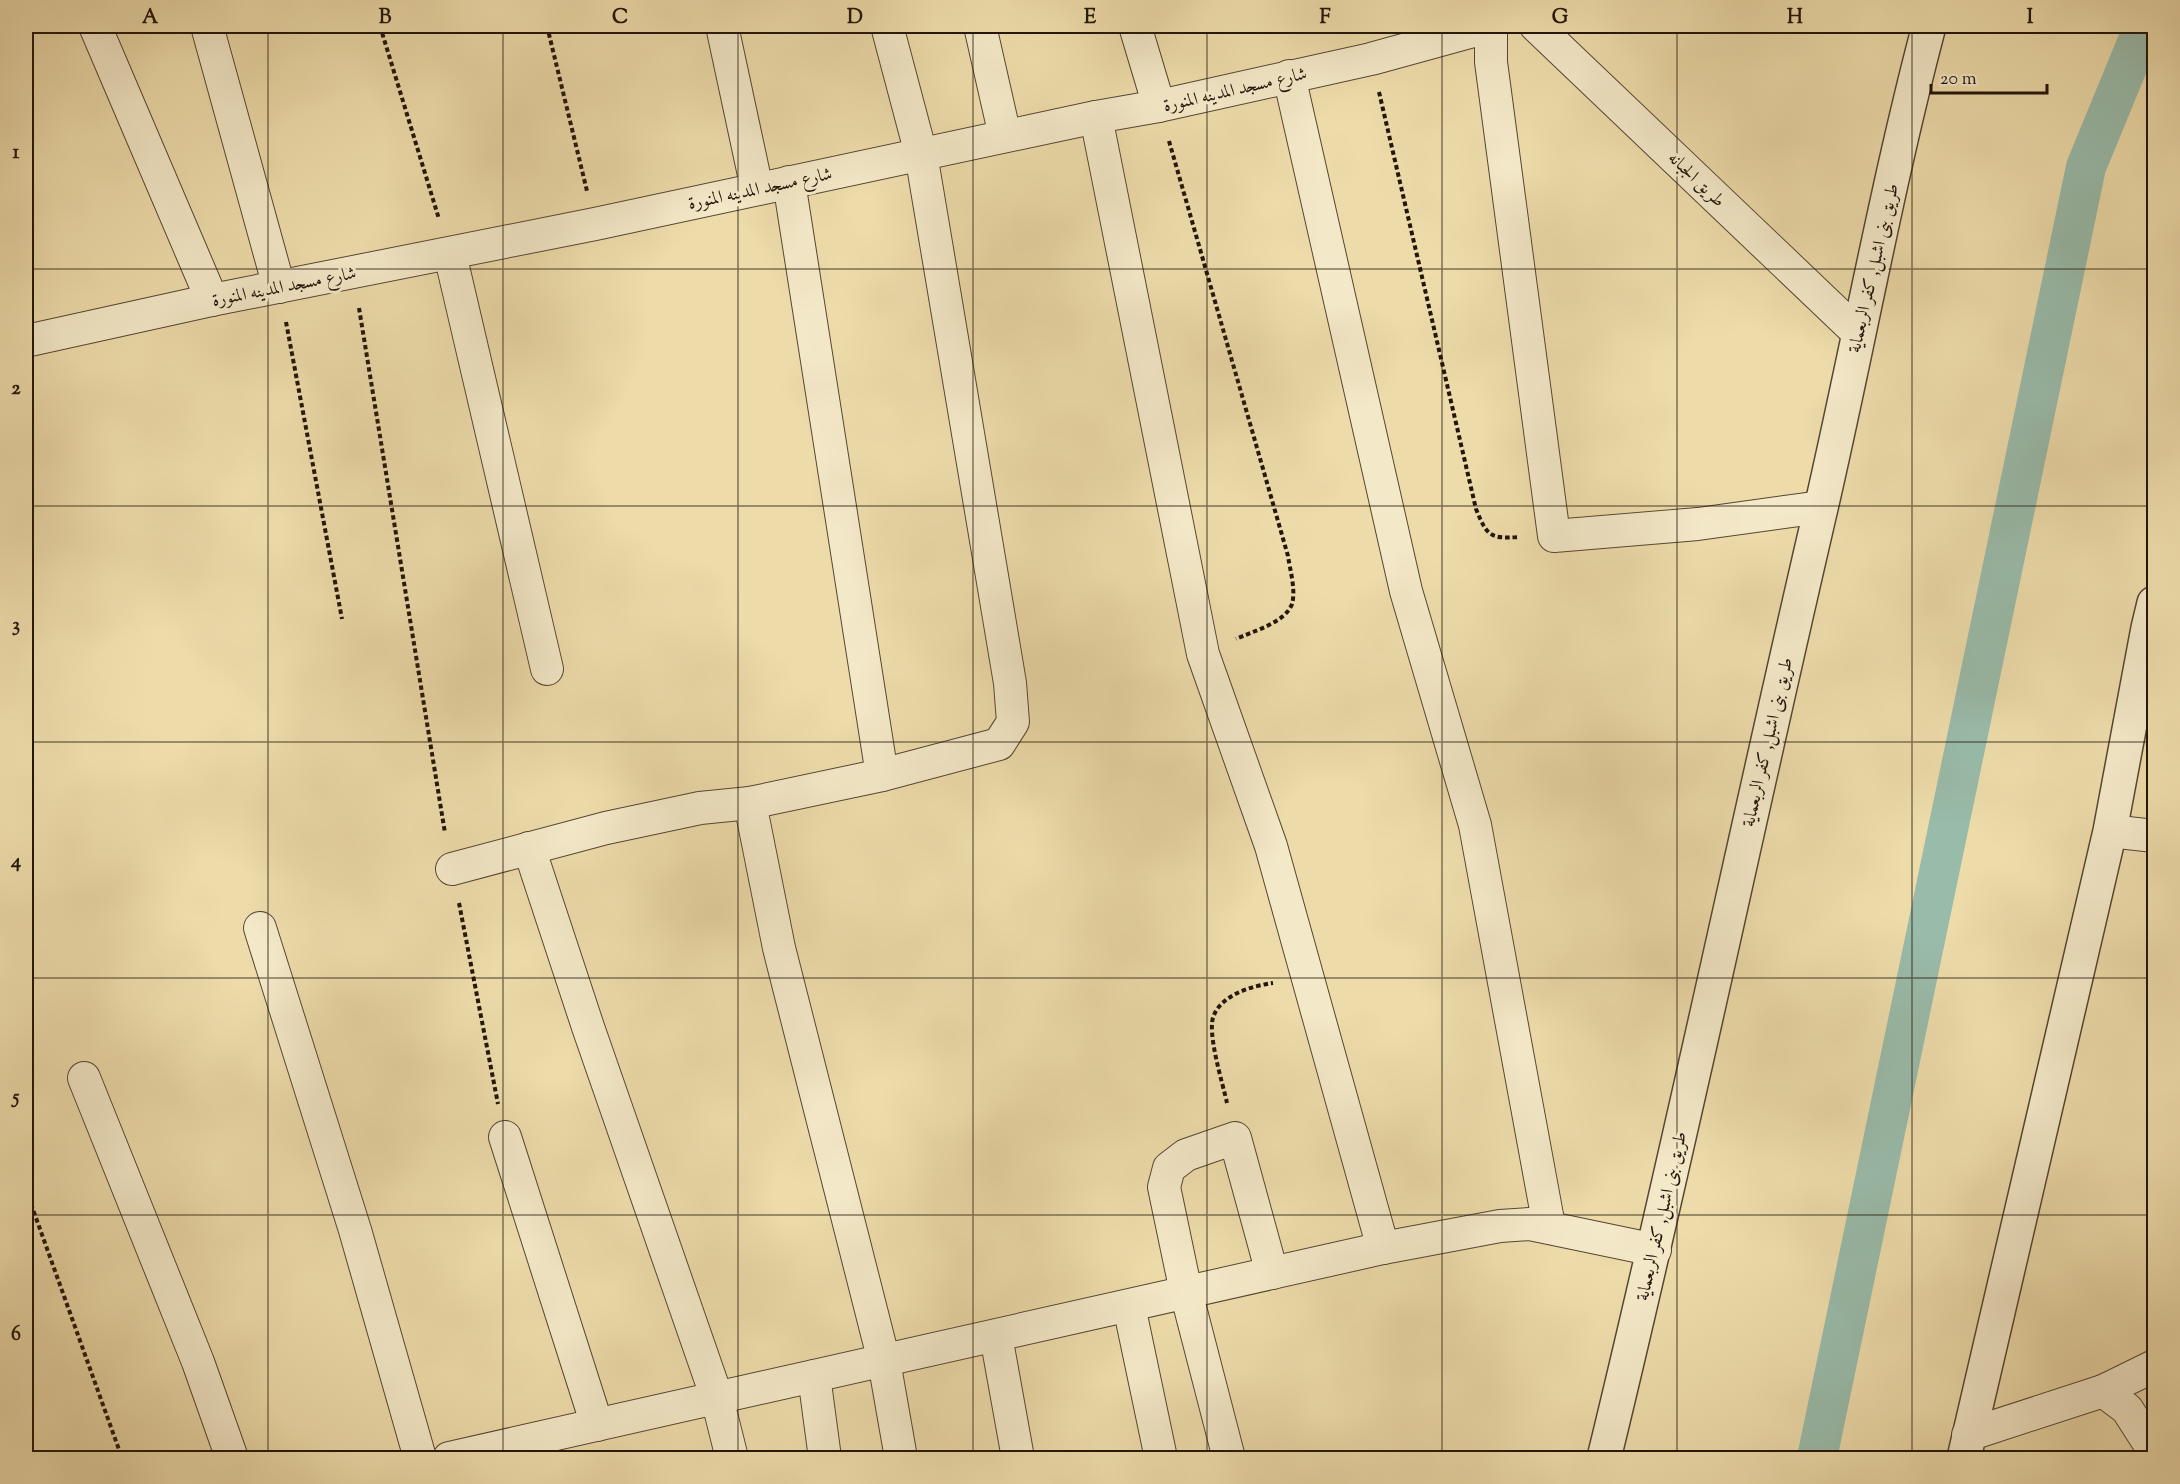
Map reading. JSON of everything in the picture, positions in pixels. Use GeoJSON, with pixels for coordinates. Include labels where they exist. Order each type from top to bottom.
{"type":"FeatureCollection","features":[{"type":"Feature","properties":{"kind":"street"},"geometry":{"type":"LineString","coordinates":[[94,26],[212,300]]}},
{"type":"Feature","properties":{"kind":"street"},"geometry":{"type":"LineString","coordinates":[[207,26],[279,287]]}},
{"type":"Feature","properties":{"kind":"street"},"geometry":{"type":"LineString","coordinates":[[722,26],[757,189]]}},
{"type":"Feature","properties":{"kind":"street"},"geometry":{"type":"LineString","coordinates":[[452,868],[606,828],[700,808],[750,803],[882,775],[999,744],[1013,722],[1011,683],[921,154],[887,26]]}},
{"type":"Feature","properties":{"kind":"street"},"geometry":{"type":"LineString","coordinates":[[980,26],[1005,136]]}},
{"type":"Feature","properties":{"kind":"street"},"geometry":{"type":"LineString","coordinates":[[1135,26],[1159,106]]}},
{"type":"Feature","properties":{"kind":"street"},"geometry":{"type":"LineString","coordinates":[[1491,26],[1491,62],[1554,536],[1698,524],[1821,507]]}},
{"type":"Feature","properties":{"kind":"street","name":"شارع مسجد المدينه المنورة"},"geometry":{"type":"LineString","coordinates":[[26,340],[212,300],[595,224],[1096,117],[1159,106],[1371,59],[1491,26]]}},
{"type":"Feature","properties":{"kind":"street","name":"طريق الجبانه"},"geometry":{"type":"LineString","coordinates":[[1536,26],[1858,333]]}},
{"type":"Feature","properties":{"kind":"street","name":"طريق بنى اشبل, كفر الربعماية"},"geometry":{"type":"LineString","coordinates":[[1604,1458],[1655,1250],[1913,85],[1929,26]]}},
{"type":"Feature","properties":{"kind":"street"},"geometry":{"type":"LineString","coordinates":[[1289,76],[1406,591],[1475,825],[1549,1226]]}},
{"type":"Feature","properties":{"kind":"street"},"geometry":{"type":"LineString","coordinates":[[1096,117],[1203,654],[1271,846],[1383,1248]]}},
{"type":"Feature","properties":{"kind":"street"},"geometry":{"type":"LineString","coordinates":[[789,182],[882,775]]}},
{"type":"Feature","properties":{"kind":"street"},"geometry":{"type":"LineString","coordinates":[[450,254],[547,669]]}},
{"type":"Feature","properties":{"kind":"street"},"geometry":{"type":"LineString","coordinates":[[1966,1447],[2110,831],[2154,603]]}},
{"type":"Feature","properties":{"kind":"street"},"geometry":{"type":"LineString","coordinates":[[750,803],[779,948],[884,1361],[901,1458]]}},
{"type":"Feature","properties":{"kind":"street"},"geometry":{"type":"LineString","coordinates":[[2110,831],[2154,836]]}},
{"type":"Feature","properties":{"kind":"street"},"geometry":{"type":"LineString","coordinates":[[529,848],[588,1027],[717,1398],[732,1458]]}},
{"type":"Feature","properties":{"kind":"street"},"geometry":{"type":"LineString","coordinates":[[260,928],[355,1230],[420,1458]]}},
{"type":"Feature","properties":{"kind":"street"},"geometry":{"type":"LineString","coordinates":[[84,1078],[198,1362],[232,1458]]}},
{"type":"Feature","properties":{"kind":"street"},"geometry":{"type":"LineString","coordinates":[[505,1137],[597,1425]]}},
{"type":"Feature","properties":{"kind":"street"},"geometry":{"type":"LineString","coordinates":[[1229,1458],[1186,1293],[1164,1187],[1169,1168],[1186,1155],[1235,1138],[1272,1273]]}},
{"type":"Feature","properties":{"kind":"street"},"geometry":{"type":"LineString","coordinates":[[449,1458],[1383,1248],[1500,1226],[1530,1224],[1549,1226],[1655,1250]]}},
{"type":"Feature","properties":{"kind":"street"},"geometry":{"type":"LineString","coordinates":[[1129,1305],[1161,1458]]}},
{"type":"Feature","properties":{"kind":"street"},"geometry":{"type":"LineString","coordinates":[[996,1336],[1018,1458]]}},
{"type":"Feature","properties":{"kind":"street"},"geometry":{"type":"LineString","coordinates":[[1966,1447],[2103,1391],[2154,1366]]}},
{"type":"Feature","properties":{"kind":"street"},"geometry":{"type":"LineString","coordinates":[[814,1376],[825,1458]]}},
{"type":"Feature","properties":{"kind":"street"},"geometry":{"type":"LineString","coordinates":[[2103,1391],[2127,1409],[2142,1429],[2154,1451]]}},
{"type":"Feature","properties":{"kind":"path"},"geometry":{"type":"LineString","coordinates":[[380,26],[450,254]]}},
{"type":"Feature","properties":{"kind":"path"},"geometry":{"type":"LineString","coordinates":[[547,26],[595,224]]}},
{"type":"Feature","properties":{"kind":"path"},"geometry":{"type":"LineString","coordinates":[[1371,59],[1476,509],[1484,529],[1498,538],[1554,536]]}},
{"type":"Feature","properties":{"kind":"path"},"geometry":{"type":"LineString","coordinates":[[1159,106],[1288,556],[1293,589],[1292,605],[1280,619],[1203,654]]}},
{"type":"Feature","properties":{"kind":"path"},"geometry":{"type":"LineString","coordinates":[[354,273],[438,796],[505,1137]]}},
{"type":"Feature","properties":{"kind":"path"},"geometry":{"type":"LineString","coordinates":[[279,287],[342,619]]}},
{"type":"Feature","properties":{"kind":"path"},"geometry":{"type":"LineString","coordinates":[[1235,1138],[1212,1039],[1213,1016],[1225,999],[1257,985],[1307,979]]}},
{"type":"Feature","properties":{"kind":"path"},"geometry":{"type":"LineString","coordinates":[[26,1190],[122,1458]]}},
{"type":"Feature","properties":{"kind":"waterway"},"geometry":{"type":"LineString","coordinates":[[1817,1458],[2086,167],[2144,26]]}}]}
